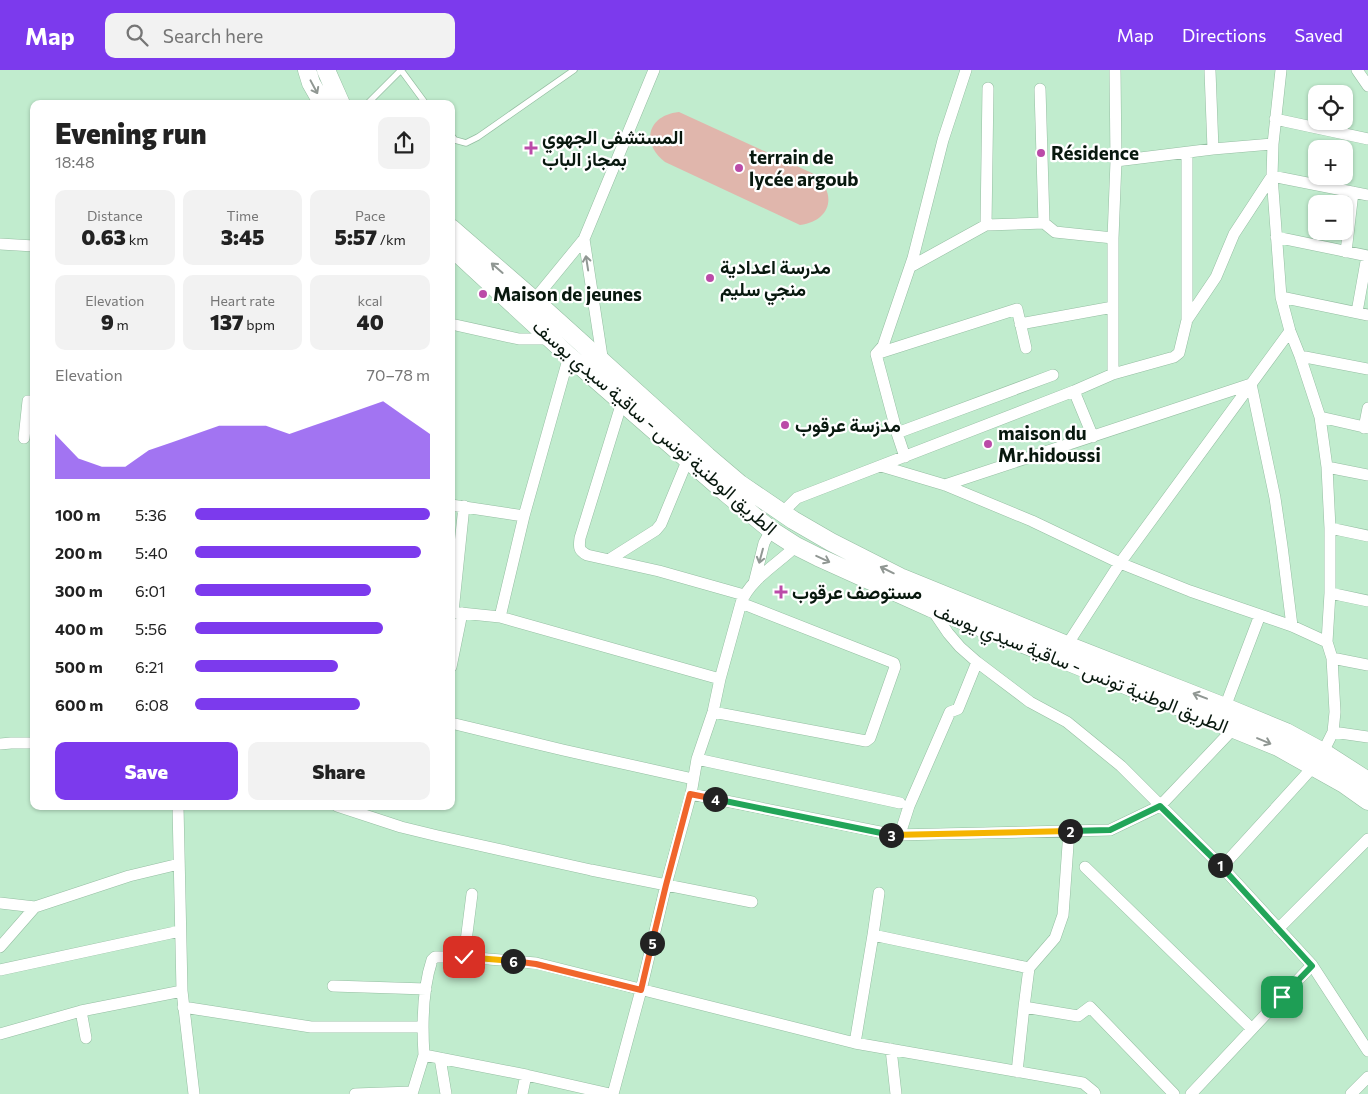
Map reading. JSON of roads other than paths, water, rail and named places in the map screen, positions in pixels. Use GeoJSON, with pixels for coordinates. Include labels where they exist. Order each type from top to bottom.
{"type":"FeatureCollection","features":[{"type":"Feature","properties":{"kind":"main road"},"geometry":{"type":"LineString","coordinates":[[307,70],[311,84],[321,100]]}},
{"type":"Feature","properties":{"kind":"main road"},"geometry":{"type":"LineString","coordinates":[[326,70],[339,100]]}},
{"type":"Feature","properties":{"kind":"main road","name":"الطريق الوطنية تونس - ساقية سيدي يوسف"},"geometry":{"type":"LineString","coordinates":[[455,231],[603,363],[674,437],[690,460],[771,530],[796,546],[931,608],[1278,747],[1344,784],[1368,801]]}},
{"type":"Feature","properties":{"kind":"main road","name":"الطريق الوطنية تونس - ساقية سيدي يوسف"},"geometry":{"type":"LineString","coordinates":[[455,251],[569,356],[622,402],[782,513],[831,542],[900,577],[1286,732],[1324,752],[1368,781]]}},
{"type":"Feature","properties":{"kind":"street"},"geometry":{"type":"LineString","coordinates":[[534,300],[584,239],[654,70]]}},
{"type":"Feature","properties":{"kind":"street"},"geometry":{"type":"LineString","coordinates":[[876,354],[883,346],[910,268],[943,140],[966,70]]}},
{"type":"Feature","properties":{"kind":"street"},"geometry":{"type":"LineString","coordinates":[[1113,374],[1113,238],[1116,161],[1114,70]]}},
{"type":"Feature","properties":{"kind":"street"},"geometry":{"type":"LineString","coordinates":[[1281,70],[1275,119],[1272,176],[1281,297],[1290,331],[1320,417],[1327,467],[1330,528],[1330,593],[1327,642],[1332,658],[1336,712],[1332,732],[1324,752]]}},
{"type":"Feature","properties":{"kind":"street"},"geometry":{"type":"LineString","coordinates":[[1357,70],[1368,86]]}},
{"type":"Feature","properties":{"kind":"street"},"geometry":{"type":"LineString","coordinates":[[1210,71],[1213,149]]}},
{"type":"Feature","properties":{"kind":"street"},"geometry":{"type":"LineString","coordinates":[[986,225],[988,88]]}},
{"type":"Feature","properties":{"kind":"street"},"geometry":{"type":"LineString","coordinates":[[1040,89],[1044,223]]}},
{"type":"Feature","properties":{"kind":"street"},"geometry":{"type":"LineString","coordinates":[[1275,119],[1368,139]]}},
{"type":"Feature","properties":{"kind":"street"},"geometry":{"type":"LineString","coordinates":[[1116,161],[1273,144]]}},
{"type":"Feature","properties":{"kind":"street"},"geometry":{"type":"LineString","coordinates":[[782,513],[797,498],[1074,391],[1113,374],[1179,353],[1187,320],[1187,153]]}},
{"type":"Feature","properties":{"kind":"street"},"geometry":{"type":"LineString","coordinates":[[1272,176],[1368,195]]}},
{"type":"Feature","properties":{"kind":"street"},"geometry":{"type":"LineString","coordinates":[[1187,320],[1216,277],[1234,234],[1272,176]]}},
{"type":"Feature","properties":{"kind":"street"},"geometry":{"type":"LineString","coordinates":[[1346,252],[1353,192]]}},
{"type":"Feature","properties":{"kind":"street"},"geometry":{"type":"LineString","coordinates":[[910,268],[986,225],[1044,223],[1055,232],[1113,238]]}},
{"type":"Feature","properties":{"kind":"street"},"geometry":{"type":"LineString","coordinates":[[1276,237],[1368,256],[1362,314],[1281,297]]}},
{"type":"Feature","properties":{"kind":"street"},"geometry":{"type":"LineString","coordinates":[[584,239],[603,363]]}},
{"type":"Feature","properties":{"kind":"street"},"geometry":{"type":"LineString","coordinates":[[0,244],[30,246]]}},
{"type":"Feature","properties":{"kind":"street"},"geometry":{"type":"LineString","coordinates":[[1020,324],[1113,308]]}},
{"type":"Feature","properties":{"kind":"street"},"geometry":{"type":"LineString","coordinates":[[876,354],[1017,309],[1026,348]]}},
{"type":"Feature","properties":{"kind":"street"},"geometry":{"type":"LineString","coordinates":[[455,325],[519,339],[552,339]]}},
{"type":"Feature","properties":{"kind":"street"},"geometry":{"type":"LineString","coordinates":[[1067,645],[1120,563],[1290,331]]}},
{"type":"Feature","properties":{"kind":"street"},"geometry":{"type":"LineString","coordinates":[[876,354],[905,457]]}},
{"type":"Feature","properties":{"kind":"street"},"geometry":{"type":"LineString","coordinates":[[500,617],[524,516],[569,356]]}},
{"type":"Feature","properties":{"kind":"street"},"geometry":{"type":"LineString","coordinates":[[1300,356],[1368,369]]}},
{"type":"Feature","properties":{"kind":"street"},"geometry":{"type":"LineString","coordinates":[[897,433],[1053,375]]}},
{"type":"Feature","properties":{"kind":"street"},"geometry":{"type":"LineString","coordinates":[[946,485],[1251,384]]}},
{"type":"Feature","properties":{"kind":"street"},"geometry":{"type":"LineString","coordinates":[[1251,384],[1275,498],[1292,626]]}},
{"type":"Feature","properties":{"kind":"street"},"geometry":{"type":"LineString","coordinates":[[1074,391],[1093,437]]}},
{"type":"Feature","properties":{"kind":"street"},"geometry":{"type":"LineString","coordinates":[[24,438],[28,401],[30,401]]}},
{"type":"Feature","properties":{"kind":"street"},"geometry":{"type":"LineString","coordinates":[[622,402],[580,538],[579,548],[581,552],[659,571],[742,599],[894,663],[895,667],[870,738],[866,740],[713,712]]}},
{"type":"Feature","properties":{"kind":"street"},"geometry":{"type":"LineString","coordinates":[[1320,417],[1366,428],[1368,408]]}},
{"type":"Feature","properties":{"kind":"street"},"geometry":{"type":"LineString","coordinates":[[610,559],[656,530],[661,524],[685,466],[690,460]]}},
{"type":"Feature","properties":{"kind":"street"},"geometry":{"type":"LineString","coordinates":[[880,466],[946,485],[1032,521],[1120,563],[1190,591],[1292,626],[1327,642]]}},
{"type":"Feature","properties":{"kind":"street"},"geometry":{"type":"LineString","coordinates":[[1327,467],[1368,475]]}},
{"type":"Feature","properties":{"kind":"street"},"geometry":{"type":"LineString","coordinates":[[455,505],[524,516]]}},
{"type":"Feature","properties":{"kind":"street"},"geometry":{"type":"LineString","coordinates":[[464,506],[456,612],[500,617],[720,678]]}},
{"type":"Feature","properties":{"kind":"street"},"geometry":{"type":"LineString","coordinates":[[1330,528],[1368,536]]}},
{"type":"Feature","properties":{"kind":"street"},"geometry":{"type":"LineString","coordinates":[[754,583],[764,543],[771,530]]}},
{"type":"Feature","properties":{"kind":"street"},"geometry":{"type":"LineString","coordinates":[[424,1055],[526,1075],[608,1094],[641,990],[697,759],[713,712],[720,678],[742,599],[754,583],[796,546]]}},
{"type":"Feature","properties":{"kind":"street"},"geometry":{"type":"LineString","coordinates":[[1330,593],[1368,601]]}},
{"type":"Feature","properties":{"kind":"street"},"geometry":{"type":"LineString","coordinates":[[931,608],[960,647],[1030,702],[1067,722],[1121,766],[1222,867],[1312,966],[1368,1051]]}},
{"type":"Feature","properties":{"kind":"street"},"geometry":{"type":"LineString","coordinates":[[1226,707],[1260,615]]}},
{"type":"Feature","properties":{"kind":"street"},"geometry":{"type":"LineString","coordinates":[[1332,658],[1368,665]]}},
{"type":"Feature","properties":{"kind":"street"},"geometry":{"type":"LineString","coordinates":[[895,836],[901,831],[909,806],[950,712],[958,709],[977,662]]}},
{"type":"Feature","properties":{"kind":"street"},"geometry":{"type":"LineString","coordinates":[[455,724],[693,779]]}},
{"type":"Feature","properties":{"kind":"street"},"geometry":{"type":"LineString","coordinates":[[690,794],[895,836],[1110,830],[1160,806],[1234,728]]}},
{"type":"Feature","properties":{"kind":"street"},"geometry":{"type":"LineString","coordinates":[[1332,732],[1368,737]]}},
{"type":"Feature","properties":{"kind":"street"},"geometry":{"type":"LineString","coordinates":[[0,744],[11,742],[30,743]]}},
{"type":"Feature","properties":{"kind":"street"},"geometry":{"type":"LineString","coordinates":[[697,759],[900,803]]}},
{"type":"Feature","properties":{"kind":"street"},"geometry":{"type":"LineString","coordinates":[[1222,867],[1313,767]]}},
{"type":"Feature","properties":{"kind":"street"},"geometry":{"type":"LineString","coordinates":[[178,810],[182,991],[194,1094]]}},
{"type":"Feature","properties":{"kind":"street"},"geometry":{"type":"LineString","coordinates":[[349,810],[401,827],[438,836],[752,902]]}},
{"type":"Feature","properties":{"kind":"street"},"geometry":{"type":"LineString","coordinates":[[1017,1072],[1029,968],[1055,938],[1064,915],[1069,831]]}},
{"type":"Feature","properties":{"kind":"street"},"geometry":{"type":"LineString","coordinates":[[1278,929],[1368,839]]}},
{"type":"Feature","properties":{"kind":"street"},"geometry":{"type":"LineString","coordinates":[[0,903],[35,907],[129,876],[179,864]]}},
{"type":"Feature","properties":{"kind":"street"},"geometry":{"type":"LineString","coordinates":[[1085,867],[1252,1028]]}},
{"type":"Feature","properties":{"kind":"street"},"geometry":{"type":"LineString","coordinates":[[856,1042],[879,893]]}},
{"type":"Feature","properties":{"kind":"street"},"geometry":{"type":"LineString","coordinates":[[464,957],[472,894]]}},
{"type":"Feature","properties":{"kind":"street"},"geometry":{"type":"LineString","coordinates":[[0,947],[35,907]]}},
{"type":"Feature","properties":{"kind":"street"},"geometry":{"type":"LineString","coordinates":[[0,970],[180,931]]}},
{"type":"Feature","properties":{"kind":"street"},"geometry":{"type":"LineString","coordinates":[[873,934],[1029,968]]}},
{"type":"Feature","properties":{"kind":"street"},"geometry":{"type":"LineString","coordinates":[[355,1094],[412,1093],[424,1055],[423,1027],[430,966],[435,957],[464,957],[536,964],[856,1042],[1083,1083],[1095,1094]]}},
{"type":"Feature","properties":{"kind":"street"},"geometry":{"type":"LineString","coordinates":[[1190,1094],[1312,966]]}},
{"type":"Feature","properties":{"kind":"street"},"geometry":{"type":"LineString","coordinates":[[333,986],[426,989]]}},
{"type":"Feature","properties":{"kind":"street"},"geometry":{"type":"LineString","coordinates":[[0,1034],[81,1011],[182,991]]}},
{"type":"Feature","properties":{"kind":"street"},"geometry":{"type":"LineString","coordinates":[[183,1006],[311,1027],[423,1027]]}},
{"type":"Feature","properties":{"kind":"street"},"geometry":{"type":"LineString","coordinates":[[1024,1007],[1078,1016],[1090,1007],[1174,1094]]}},
{"type":"Feature","properties":{"kind":"street"},"geometry":{"type":"LineString","coordinates":[[81,1011],[86,1038]]}},
{"type":"Feature","properties":{"kind":"street"},"geometry":{"type":"LineString","coordinates":[[891,1049],[896,1094]]}},
{"type":"Feature","properties":{"kind":"street"},"geometry":{"type":"LineString","coordinates":[[440,1058],[446,1094]]}},
{"type":"Feature","properties":{"kind":"street"},"geometry":{"type":"LineString","coordinates":[[522,1094],[526,1075]]}},
{"type":"Feature","properties":{"kind":"street"},"geometry":{"type":"LineString","coordinates":[[1351,1094],[1368,1077]]}},
{"type":"Feature","properties":{"kind":"lane"},"geometry":{"type":"LineString","coordinates":[[371,100],[401,70],[423,100]]}},
{"type":"Feature","properties":{"kind":"lane"},"geometry":{"type":"LineString","coordinates":[[455,140],[466,144],[478,137],[574,70]]}},
{"type":"Feature","properties":{"kind":"place","name":"المستشفى الجهوي بمجاز الباب"},"geometry":{"type":"Point","coordinates":[531,148]}},
{"type":"Feature","properties":{"kind":"place","name":"Résidence"},"geometry":{"type":"Point","coordinates":[1041,153]}},
{"type":"Feature","properties":{"kind":"place","name":"terrain de lycée argoub"},"geometry":{"type":"Point","coordinates":[739,168]}},
{"type":"Feature","properties":{"kind":"place","name":"مدرسة اعدادية منجي سليم"},"geometry":{"type":"Point","coordinates":[710,278]}},
{"type":"Feature","properties":{"kind":"place","name":"Maison de jeunes"},"geometry":{"type":"Point","coordinates":[483,294]}},
{"type":"Feature","properties":{"kind":"place","name":"مدزسة عرقوب"},"geometry":{"type":"Point","coordinates":[785,425]}},
{"type":"Feature","properties":{"kind":"place","name":"maison du Mr.hidoussi"},"geometry":{"type":"Point","coordinates":[988,444]}},
{"type":"Feature","properties":{"kind":"place","name":"مستوصف عرقوب"},"geometry":{"type":"Point","coordinates":[781,592]}}]}
